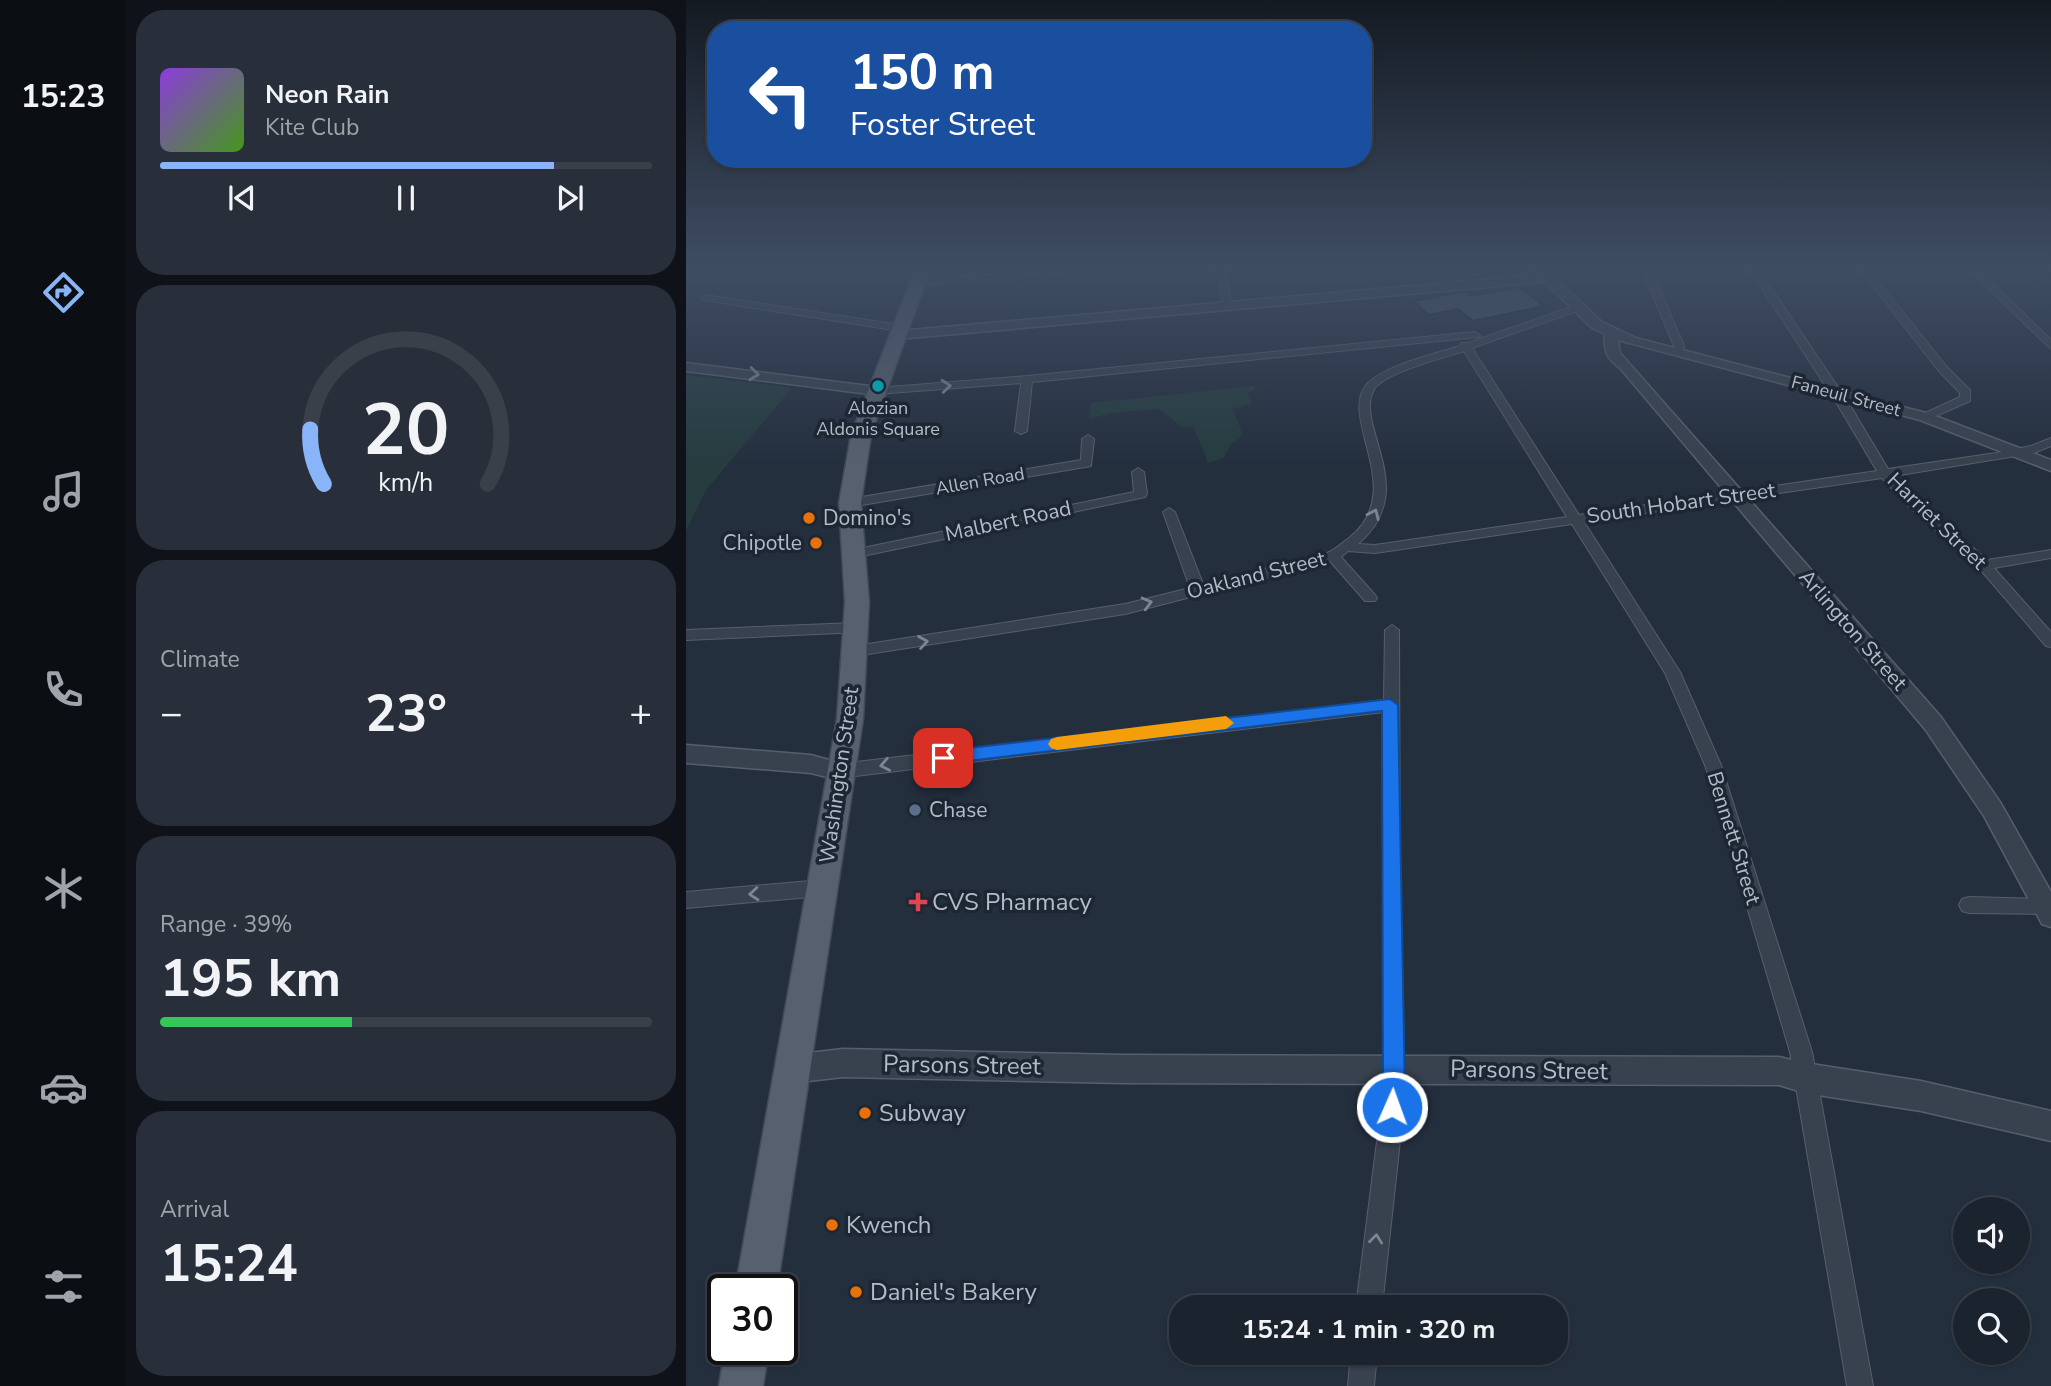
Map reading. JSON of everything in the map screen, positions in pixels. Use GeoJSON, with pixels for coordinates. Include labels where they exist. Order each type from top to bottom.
{"type":"FeatureCollection","features":[{"type":"Feature","properties":{"kind":"main road","name":"Washington Street"},"geometry":{"type":"LineString","coordinates":[[759,1274],[839,771],[850,719],[857,602],[850,503],[855,460],[899,332]]}},
{"type":"Feature","properties":{"kind":"main road"},"geometry":{"type":"LineString","coordinates":[[741,1386],[744,1365]]}},
{"type":"Feature","properties":{"kind":"street","name":"Oakland Street"},"geometry":{"type":"LineString","coordinates":[[686,635],[855,640],[1059,621],[1125,609],[1339,551],[1369,524],[1379,501],[1380,474],[1367,410],[1367,396],[1371,386],[1386,375],[1506,332]]}},
{"type":"Feature","properties":{"kind":"street","name":"Faneuil Street"},"geometry":{"type":"LineString","coordinates":[[1609,332],[1631,341],[1925,417],[2051,466]]}},
{"type":"Feature","properties":{"kind":"street"},"geometry":{"type":"LineString","coordinates":[[1673,332],[1679,353]]}},
{"type":"Feature","properties":{"kind":"street","name":"Harriet Street"},"geometry":{"type":"LineString","coordinates":[[1794,332],[1885,474],[1915,505],[1984,565],[2051,642]]}},
{"type":"Feature","properties":{"kind":"street"},"geometry":{"type":"LineString","coordinates":[[1913,332],[1966,392],[1966,399],[1925,417]]}},
{"type":"Feature","properties":{"kind":"street"},"geometry":{"type":"LineString","coordinates":[[2036,332],[2051,346]]}},
{"type":"Feature","properties":{"kind":"street"},"geometry":{"type":"LineString","coordinates":[[686,367],[877,391],[1502,333]]}},
{"type":"Feature","properties":{"kind":"street","name":"Arlington Street"},"geometry":{"type":"LineString","coordinates":[[1612,333],[1609,349],[1612,356],[1625,365],[1933,723],[1992,809],[2049,911]]}},
{"type":"Feature","properties":{"kind":"street"},"geometry":{"type":"LineString","coordinates":[[1625,365],[1623,352],[1631,341]]}},
{"type":"Feature","properties":{"kind":"street","name":"Bennett Street"},"geometry":{"type":"LineString","coordinates":[[1465,345],[1577,518],[1672,672],[1703,740],[1798,1040],[1860,1386]]}},
{"type":"Feature","properties":{"kind":"street"},"geometry":{"type":"LineString","coordinates":[[1021,430],[1027,379]]}},
{"type":"Feature","properties":{"kind":"street","name":"Allen Road"},"geometry":{"type":"LineString","coordinates":[[850,503],[1087,463],[1088,439]]}},
{"type":"Feature","properties":{"kind":"street","name":"South Hobart Street"},"geometry":{"type":"LineString","coordinates":[[1339,551],[1375,549],[1885,474],[2017,453],[2051,442]]}},
{"type":"Feature","properties":{"kind":"street","name":"Malbert Road"},"geometry":{"type":"LineString","coordinates":[[853,554],[1141,494],[1138,472]]}},
{"type":"Feature","properties":{"kind":"street"},"geometry":{"type":"LineString","coordinates":[[1169,512],[1198,590]]}},
{"type":"Feature","properties":{"kind":"street"},"geometry":{"type":"LineString","coordinates":[[1339,551],[1370,598]]}},
{"type":"Feature","properties":{"kind":"street"},"geometry":{"type":"LineString","coordinates":[[1984,565],[2051,554]]}},
{"type":"Feature","properties":{"kind":"street"},"geometry":{"type":"LineString","coordinates":[[1370,1295],[1394,1094],[1390,705],[1392,630]]}},
{"type":"Feature","properties":{"kind":"street"},"geometry":{"type":"LineString","coordinates":[[686,754],[810,764],[839,771],[1390,705]]}},
{"type":"Feature","properties":{"kind":"street"},"geometry":{"type":"LineString","coordinates":[[686,900],[822,888]]}},
{"type":"Feature","properties":{"kind":"street"},"geometry":{"type":"LineString","coordinates":[[1969,905],[2049,911]]}},
{"type":"Feature","properties":{"kind":"street","name":"Parsons Street"},"geometry":{"type":"LineString","coordinates":[[791,1069],[855,1063],[1123,1069],[1779,1071],[1805,1078],[1921,1096],[2051,1126]]}},
{"type":"Feature","properties":{"kind":"street"},"geometry":{"type":"LineString","coordinates":[[1361,1386],[1363,1365]]}},
{"type":"Feature","properties":{"kind":"green space"},"geometry":{"type":"Polygon","coordinates":[[[686,375],[792,388],[706,490],[686,531],[686,375]]]}},
{"type":"Feature","properties":{"kind":"green space"},"geometry":{"type":"Polygon","coordinates":[[[1254,386],[1255,390],[1248,392],[1251,404],[1233,409],[1243,435],[1230,446],[1224,458],[1208,463],[1193,426],[1183,428],[1159,409],[1111,413],[1089,419],[1090,403],[1254,386]]]}},
{"type":"Feature","properties":{"kind":"slow traffic"},"geometry":{"type":"LineString","coordinates":[[1057,744],[1226,723]]}},
{"type":"Feature","properties":{"kind":"place","name":"Alozian Aldonis Square"},"geometry":{"type":"Point","coordinates":[878,386]}},
{"type":"Feature","properties":{"kind":"place","name":"Domino's"},"geometry":{"type":"Point","coordinates":[809,518]}},
{"type":"Feature","properties":{"kind":"place","name":"Chipotle"},"geometry":{"type":"Point","coordinates":[816,543]}},
{"type":"Feature","properties":{"kind":"place","name":"Chase"},"geometry":{"type":"Point","coordinates":[915,810]}},
{"type":"Feature","properties":{"kind":"place","name":"CVS Pharmacy"},"geometry":{"type":"Point","coordinates":[918,902]}},
{"type":"Feature","properties":{"kind":"place","name":"Subway"},"geometry":{"type":"Point","coordinates":[865,1113]}},
{"type":"Feature","properties":{"kind":"place","name":"Kwench"},"geometry":{"type":"Point","coordinates":[832,1225]}},
{"type":"Feature","properties":{"kind":"place","name":"Daniel's Bakery"},"geometry":{"type":"Point","coordinates":[856,1292]}},
{"type":"Feature","properties":{"kind":"route"},"geometry":{"type":"LineString","coordinates":[[943,758],[1250,719],[1390,705],[1392,1107]]}}]}
